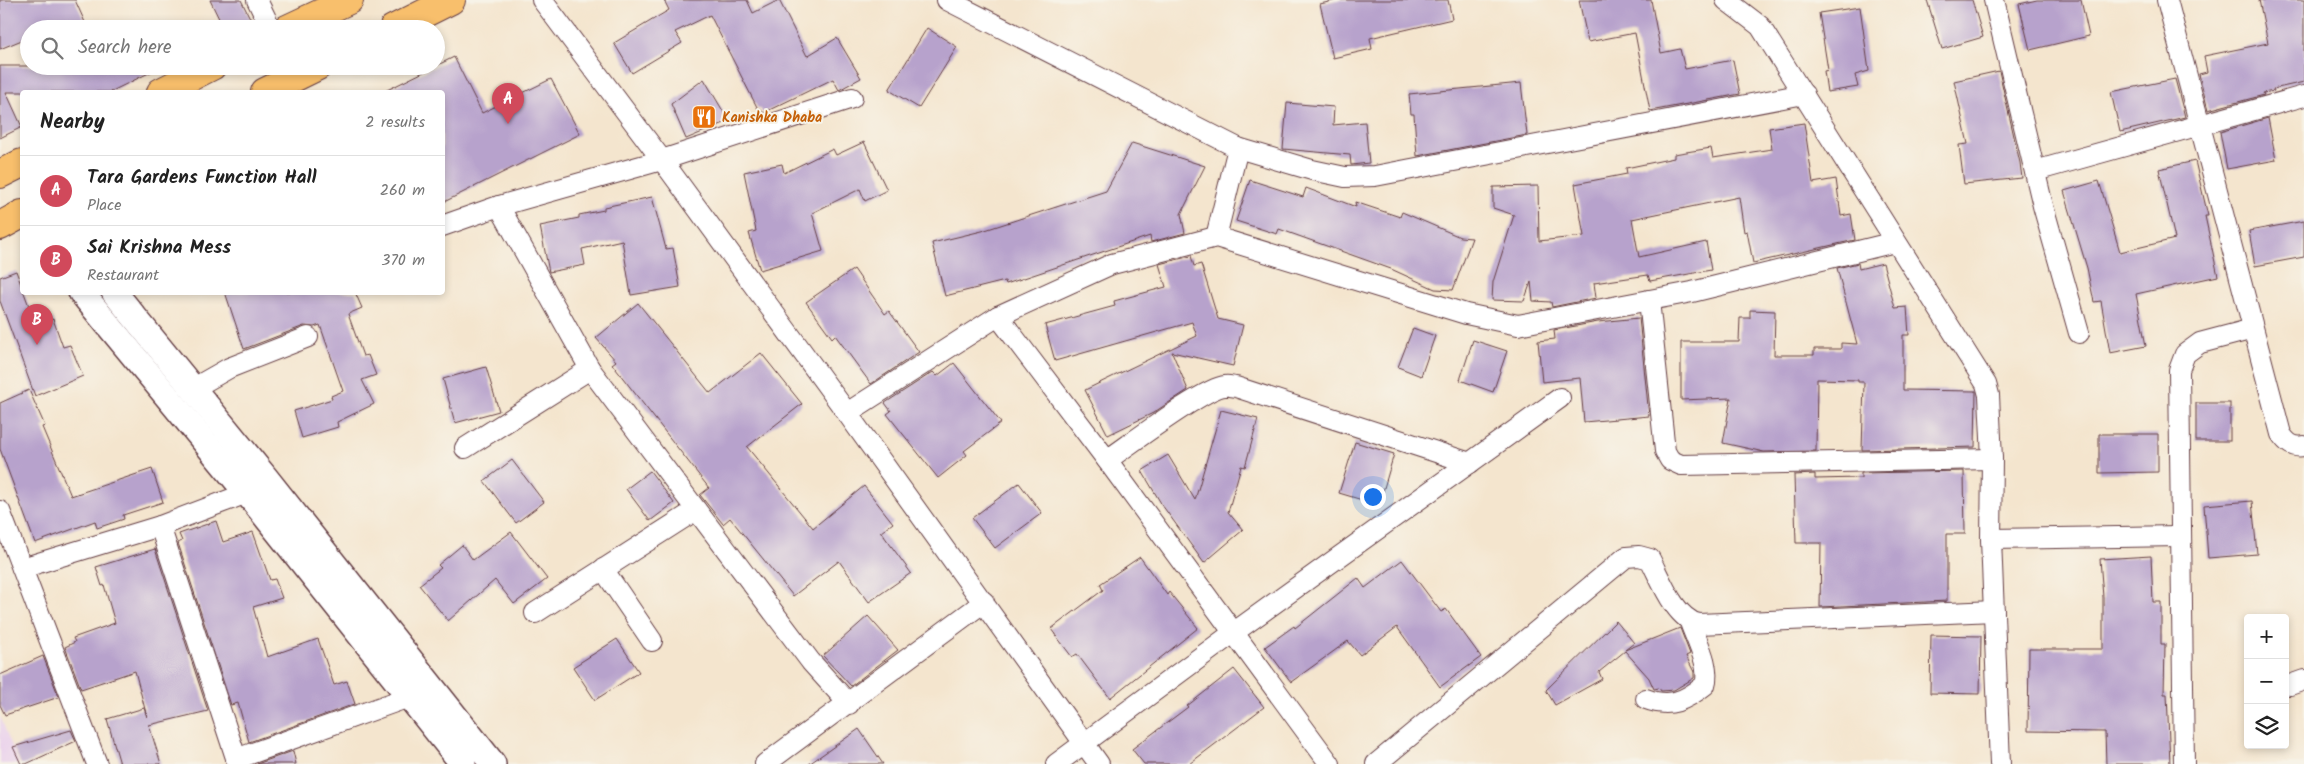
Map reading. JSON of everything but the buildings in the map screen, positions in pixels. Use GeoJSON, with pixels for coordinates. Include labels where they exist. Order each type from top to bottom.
{"type":"FeatureCollection","features":[{"type":"Feature","properties":{"kind":"main road"},"geometry":{"type":"LineString","coordinates":[[306,20],[349,0]]}},
{"type":"Feature","properties":{"kind":"main road"},"geometry":{"type":"LineString","coordinates":[[411,20],[451,0]]}},
{"type":"Feature","properties":{"kind":"main road"},"geometry":{"type":"LineString","coordinates":[[165,90],[194,75]]}},
{"type":"Feature","properties":{"kind":"main road"},"geometry":{"type":"LineString","coordinates":[[270,90],[300,75]]}},
{"type":"Feature","properties":{"kind":"main road"},"geometry":{"type":"LineString","coordinates":[[0,226],[20,215]]}},
{"type":"Feature","properties":{"kind":"street"},"geometry":{"type":"LineString","coordinates":[[257,0],[266,20]]}},
{"type":"Feature","properties":{"kind":"street"},"geometry":{"type":"LineString","coordinates":[[542,0],[847,413],[1099,764]]}},
{"type":"Feature","properties":{"kind":"street"},"geometry":{"type":"LineString","coordinates":[[947,0],[1238,148],[1312,170],[1345,177],[1375,176],[1804,94]]}},
{"type":"Feature","properties":{"kind":"street"},"geometry":{"type":"LineString","coordinates":[[1726,0],[1760,26],[1986,384],[1989,395],[1992,459],[1991,538],[2000,764]]}},
{"type":"Feature","properties":{"kind":"street"},"geometry":{"type":"LineString","coordinates":[[1994,0],[2035,171],[2079,333]]}},
{"type":"Feature","properties":{"kind":"street"},"geometry":{"type":"LineString","coordinates":[[2172,1],[2201,125],[2281,434],[2286,442],[2292,446],[2304,446]]}},
{"type":"Feature","properties":{"kind":"street"},"geometry":{"type":"LineString","coordinates":[[2035,171],[2304,96]]}},
{"type":"Feature","properties":{"kind":"street"},"geometry":{"type":"LineString","coordinates":[[445,225],[499,206],[662,160],[852,98]]}},
{"type":"Feature","properties":{"kind":"street"},"geometry":{"type":"LineString","coordinates":[[1216,237],[1238,148]]}},
{"type":"Feature","properties":{"kind":"street"},"geometry":{"type":"LineString","coordinates":[[499,206],[590,370],[811,662],[849,704]]}},
{"type":"Feature","properties":{"kind":"street"},"geometry":{"type":"LineString","coordinates":[[847,413],[998,316],[1112,264],[1216,237],[1466,314],[1518,325],[1692,292],[1895,242]]}},
{"type":"Feature","properties":{"kind":"street"},"geometry":{"type":"LineString","coordinates":[[83,295],[248,493],[409,697],[456,737],[493,764]]}},
{"type":"Feature","properties":{"kind":"street"},"geometry":{"type":"LineString","coordinates":[[116,295],[265,477],[456,737],[463,764]]}},
{"type":"Feature","properties":{"kind":"street"},"geometry":{"type":"LineString","coordinates":[[1649,300],[1664,451],[1670,460],[1681,464],[1992,459]]}},
{"type":"Feature","properties":{"kind":"street"},"geometry":{"type":"LineString","coordinates":[[998,316],[1107,460],[1330,764]]}},
{"type":"Feature","properties":{"kind":"street"},"geometry":{"type":"LineString","coordinates":[[2184,764],[2179,370],[2185,354],[2200,343],[2253,329]]}},
{"type":"Feature","properties":{"kind":"street"},"geometry":{"type":"LineString","coordinates":[[192,389],[228,368],[308,337]]}},
{"type":"Feature","properties":{"kind":"street"},"geometry":{"type":"LineString","coordinates":[[465,448],[590,370]]}},
{"type":"Feature","properties":{"kind":"street"},"geometry":{"type":"LineString","coordinates":[[1107,460],[1211,390],[1224,386],[1236,387],[1470,463]]}},
{"type":"Feature","properties":{"kind":"street"},"geometry":{"type":"LineString","coordinates":[[1056,764],[1233,633],[1560,398]]}},
{"type":"Feature","properties":{"kind":"street"},"geometry":{"type":"LineString","coordinates":[[22,568],[160,526],[248,493]]}},
{"type":"Feature","properties":{"kind":"street"},"geometry":{"type":"LineString","coordinates":[[535,613],[696,510]]}},
{"type":"Feature","properties":{"kind":"street"},"geometry":{"type":"LineString","coordinates":[[0,511],[97,764]]}},
{"type":"Feature","properties":{"kind":"street"},"geometry":{"type":"LineString","coordinates":[[160,526],[237,762],[409,697]]}},
{"type":"Feature","properties":{"kind":"street"},"geometry":{"type":"LineString","coordinates":[[1991,538],[2180,536]]}},
{"type":"Feature","properties":{"kind":"street"},"geometry":{"type":"LineString","coordinates":[[1376,764],[1626,557],[1639,556],[1650,559],[1681,615],[1690,622],[1708,677],[1705,685],[1667,704],[1660,704],[1646,699]]}},
{"type":"Feature","properties":{"kind":"street"},"geometry":{"type":"LineString","coordinates":[[603,569],[652,641]]}},
{"type":"Feature","properties":{"kind":"street"},"geometry":{"type":"LineString","coordinates":[[765,764],[849,704],[984,602]]}},
{"type":"Feature","properties":{"kind":"street"},"geometry":{"type":"LineString","coordinates":[[1690,622],[1720,624],[1994,610]]}},
{"type":"Feature","properties":{"kind":"shaded area"},"geometry":{"type":"Polygon","coordinates":[[[0,716],[19,764],[0,764],[0,716]]]}},
{"type":"Feature","properties":{"kind":"place","name":"Kanishka Dhaba"},"geometry":{"type":"Point","coordinates":[704,117]}},
{"type":"Feature","properties":{"kind":"place","name":"Tara Gardens Function Hall"},"geometry":{"type":"Point","coordinates":[508,124]}},
{"type":"Feature","properties":{"kind":"place","name":"Sai Krishna Mess"},"geometry":{"type":"Point","coordinates":[37,345]}}]}
